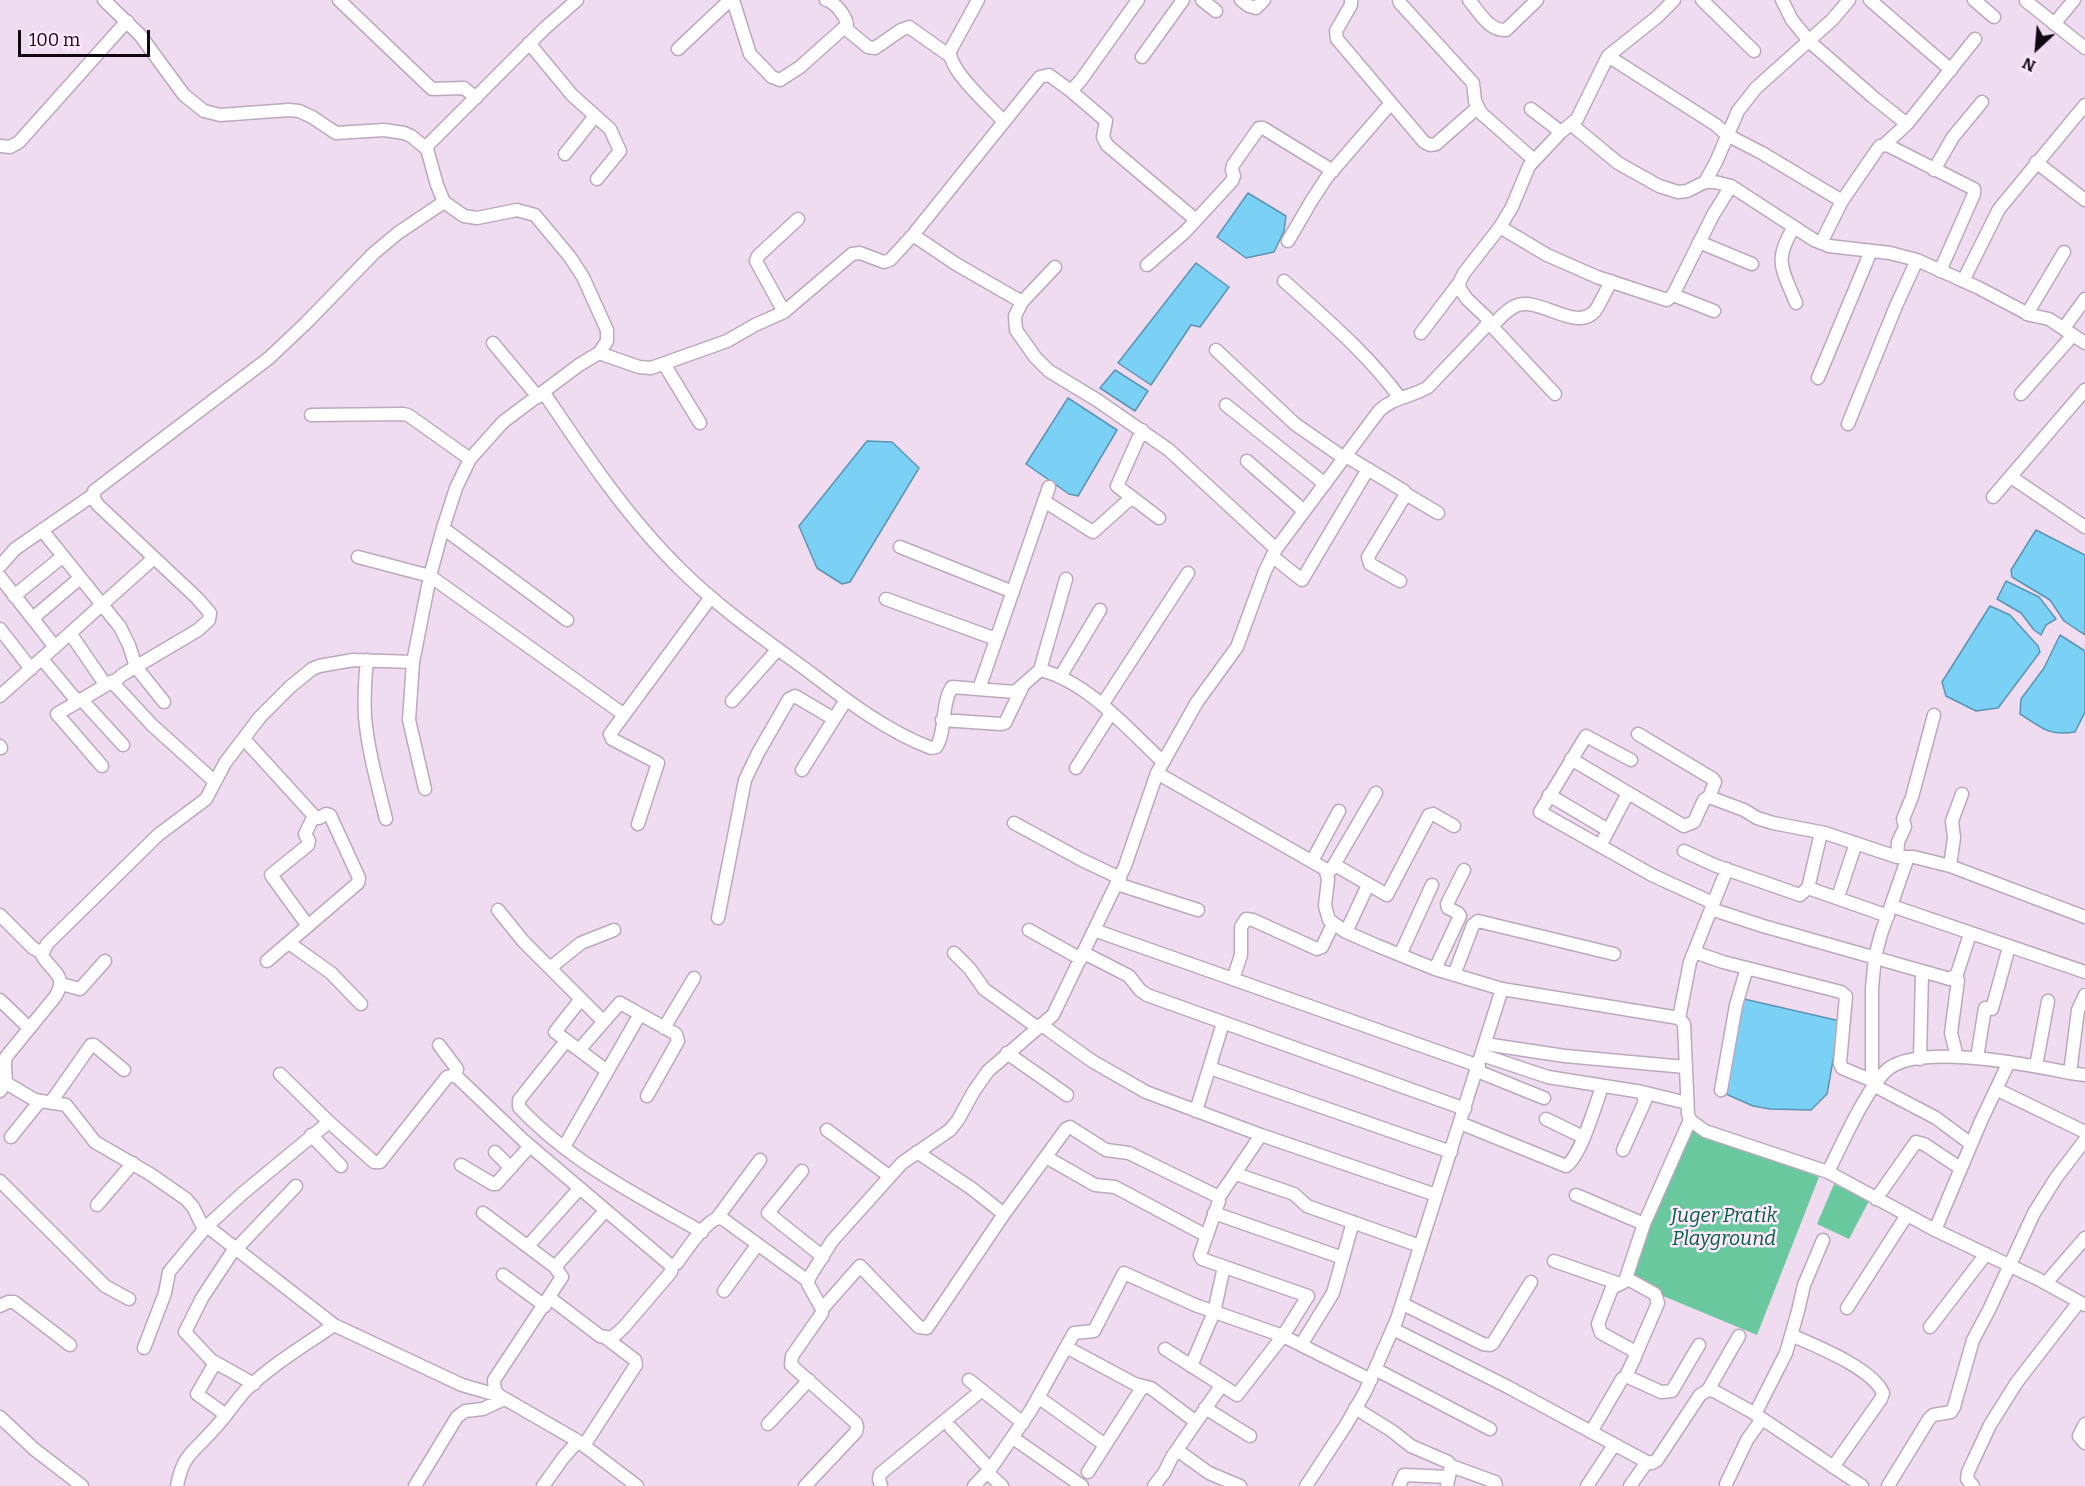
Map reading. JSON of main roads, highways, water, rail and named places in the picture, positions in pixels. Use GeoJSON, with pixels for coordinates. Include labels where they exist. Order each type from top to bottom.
{"type":"FeatureCollection","features":[{"type":"Feature","properties":{"kind":"water"},"geometry":{"type":"Polygon","coordinates":[[[1248,193],[1286,216],[1284,231],[1274,252],[1246,258],[1217,237],[1248,193]]]}},
{"type":"Feature","properties":{"kind":"water"},"geometry":{"type":"Polygon","coordinates":[[[1196,263],[1229,287],[1200,327],[1191,325],[1151,385],[1118,363],[1196,263]]]}},
{"type":"Feature","properties":{"kind":"water"},"geometry":{"type":"Polygon","coordinates":[[[1115,370],[1148,391],[1135,411],[1100,388],[1115,370]]]}},
{"type":"Feature","properties":{"kind":"water"},"geometry":{"type":"Polygon","coordinates":[[[1068,398],[1117,430],[1078,496],[1069,494],[1026,464],[1068,398]]]}},
{"type":"Feature","properties":{"kind":"water"},"geometry":{"type":"Polygon","coordinates":[[[867,441],[892,442],[919,468],[850,582],[842,584],[817,568],[799,526],[867,441]]]}},
{"type":"Feature","properties":{"kind":"water"},"geometry":{"type":"Polygon","coordinates":[[[2036,530],[2085,555],[2085,635],[2064,621],[2050,600],[2012,577],[2011,570],[2036,530]]]}},
{"type":"Feature","properties":{"kind":"water"},"geometry":{"type":"Polygon","coordinates":[[[2006,581],[2039,597],[2056,619],[2046,625],[2041,635],[2034,630],[2021,613],[1997,599],[2006,581]]]}},
{"type":"Feature","properties":{"kind":"water"},"geometry":{"type":"Polygon","coordinates":[[[1990,606],[2010,615],[2038,646],[2040,652],[1998,708],[1976,711],[1946,696],[1942,682],[1990,606]]]}},
{"type":"Feature","properties":{"kind":"water"},"geometry":{"type":"Polygon","coordinates":[[[2060,635],[2085,651],[2085,712],[2075,732],[2066,733],[2051,732],[2020,714],[2021,699],[2044,668],[2060,635]]]}},
{"type":"Feature","properties":{"kind":"water"},"geometry":{"type":"Polygon","coordinates":[[[1744,999],[1840,1021],[1827,1094],[1811,1110],[1770,1109],[1753,1106],[1726,1094],[1725,1068],[1744,999]]]}},
{"type":"Feature","properties":{"kind":"park label","name":"Juger Pratik Playground"},"geometry":{"type":"Point","coordinates":[1724,1228]}}]}
